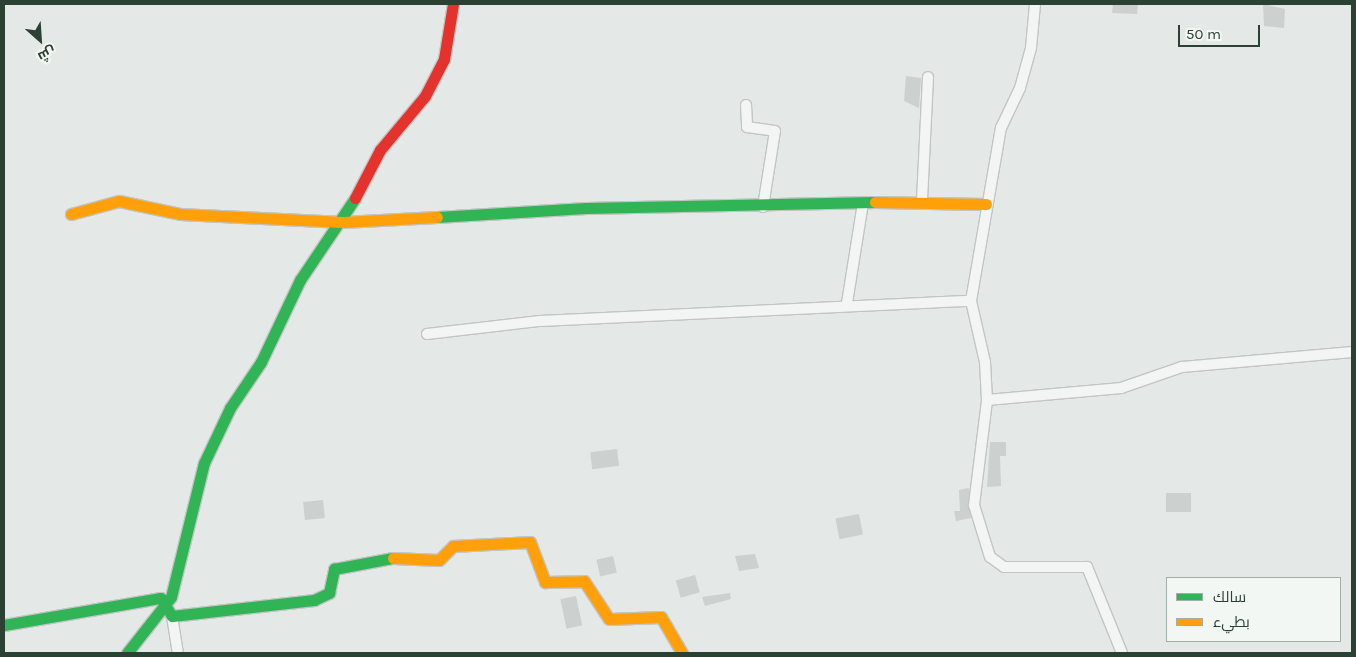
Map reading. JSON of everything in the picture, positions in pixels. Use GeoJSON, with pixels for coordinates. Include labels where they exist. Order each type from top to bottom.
{"type":"FeatureCollection","features":[{"type":"Feature","properties":{"kind":"street"},"geometry":{"type":"LineString","coordinates":[[127,653],[169,611],[204,463],[230,408],[261,362],[300,280],[343,222],[380,150],[425,96],[444,59],[453,4]]}},
{"type":"Feature","properties":{"kind":"street"},"geometry":{"type":"LineString","coordinates":[[1036,4],[1032,48],[1020,88],[1000,128],[971,301],[985,362],[987,400],[974,505],[990,557],[1004,567],[1087,567],[1122,653]]}},
{"type":"Feature","properties":{"kind":"street"},"geometry":{"type":"LineString","coordinates":[[922,200],[928,77]]}},
{"type":"Feature","properties":{"kind":"street"},"geometry":{"type":"LineString","coordinates":[[746,106],[747,127],[775,131],[763,207]]}},
{"type":"Feature","properties":{"kind":"street"},"geometry":{"type":"LineString","coordinates":[[70,214],[118,201],[180,214],[343,222],[586,208],[763,207],[922,200],[986,204]]}},
{"type":"Feature","properties":{"kind":"street"},"geometry":{"type":"LineString","coordinates":[[847,304],[863,203]]}},
{"type":"Feature","properties":{"kind":"street"},"geometry":{"type":"LineString","coordinates":[[427,334],[540,321],[749,314],[847,304],[971,301]]}},
{"type":"Feature","properties":{"kind":"street"},"geometry":{"type":"LineString","coordinates":[[987,400],[1121,388],[1182,367],[1352,352]]}},
{"type":"Feature","properties":{"kind":"street"},"geometry":{"type":"LineString","coordinates":[[169,611],[314,600],[329,593],[334,569],[396,557],[439,560],[453,546],[530,542],[545,582],[584,581],[608,619],[661,617],[682,653]]}},
{"type":"Feature","properties":{"kind":"street"},"geometry":{"type":"LineString","coordinates":[[4,625],[162,598],[169,611],[178,653]]}},
{"type":"Feature","properties":{"kind":"building"},"geometry":{"type":"Polygon","coordinates":[[[1113,4],[1138,4],[1137,14],[1112,13],[1113,4]]]}},
{"type":"Feature","properties":{"kind":"building"},"geometry":{"type":"Polygon","coordinates":[[[1263,4],[1285,9],[1284,28],[1264,26],[1263,4]]]}},
{"type":"Feature","properties":{"kind":"building"},"geometry":{"type":"Polygon","coordinates":[[[906,76],[921,78],[919,108],[904,101],[906,76]]]}},
{"type":"Feature","properties":{"kind":"building"},"geometry":{"type":"Polygon","coordinates":[[[990,442],[1006,442],[1006,456],[1000,456],[1001,486],[987,487],[990,442]]]}},
{"type":"Feature","properties":{"kind":"building"},"geometry":{"type":"Polygon","coordinates":[[[617,449],[619,466],[592,469],[590,452],[617,449]]]}},
{"type":"Feature","properties":{"kind":"building"},"geometry":{"type":"Polygon","coordinates":[[[969,488],[971,518],[956,521],[954,511],[960,511],[959,490],[969,488]]]}},
{"type":"Feature","properties":{"kind":"building"},"geometry":{"type":"Polygon","coordinates":[[[1166,493],[1191,493],[1191,512],[1166,512],[1166,493]]]}},
{"type":"Feature","properties":{"kind":"building"},"geometry":{"type":"Polygon","coordinates":[[[323,500],[325,518],[305,520],[303,502],[323,500]]]}},
{"type":"Feature","properties":{"kind":"building"},"geometry":{"type":"Polygon","coordinates":[[[859,514],[863,535],[839,539],[835,519],[859,514]]]}},
{"type":"Feature","properties":{"kind":"building"},"geometry":{"type":"Polygon","coordinates":[[[755,554],[759,568],[739,571],[735,556],[755,554]]]}},
{"type":"Feature","properties":{"kind":"building"},"geometry":{"type":"Polygon","coordinates":[[[613,556],[617,573],[600,576],[596,560],[613,556]]]}},
{"type":"Feature","properties":{"kind":"building"},"geometry":{"type":"Polygon","coordinates":[[[695,575],[700,592],[681,598],[676,581],[695,575]]]}},
{"type":"Feature","properties":{"kind":"building"},"geometry":{"type":"Polygon","coordinates":[[[730,593],[731,599],[705,606],[702,597],[730,593]]]}},
{"type":"Feature","properties":{"kind":"building"},"geometry":{"type":"Polygon","coordinates":[[[576,596],[582,625],[567,629],[560,599],[576,596]]]}},
{"type":"Feature","properties":{"kind":"traffic: fast"},"geometry":{"type":"LineString","coordinates":[[127,653],[171,597],[204,463],[230,408],[261,362],[300,280],[355,198]]}},
{"type":"Feature","properties":{"kind":"traffic: fast"},"geometry":{"type":"LineString","coordinates":[[437,217],[586,208],[875,202]]}},
{"type":"Feature","properties":{"kind":"traffic: fast"},"geometry":{"type":"LineString","coordinates":[[4,625],[161,598],[172,616],[314,600],[329,593],[334,569],[393,558]]}},
{"type":"Feature","properties":{"kind":"traffic: slow"},"geometry":{"type":"LineString","coordinates":[[71,214],[119,201],[180,214],[343,222],[437,217]]}},
{"type":"Feature","properties":{"kind":"traffic: slow"},"geometry":{"type":"LineString","coordinates":[[875,202],[986,204]]}},
{"type":"Feature","properties":{"kind":"traffic: slow"},"geometry":{"type":"LineString","coordinates":[[393,558],[439,560],[453,546],[530,542],[545,582],[584,581],[609,619],[661,617],[682,653]]}},
{"type":"Feature","properties":{"kind":"traffic: jam"},"geometry":{"type":"LineString","coordinates":[[355,198],[380,150],[425,96],[444,59],[453,4]]}}]}
